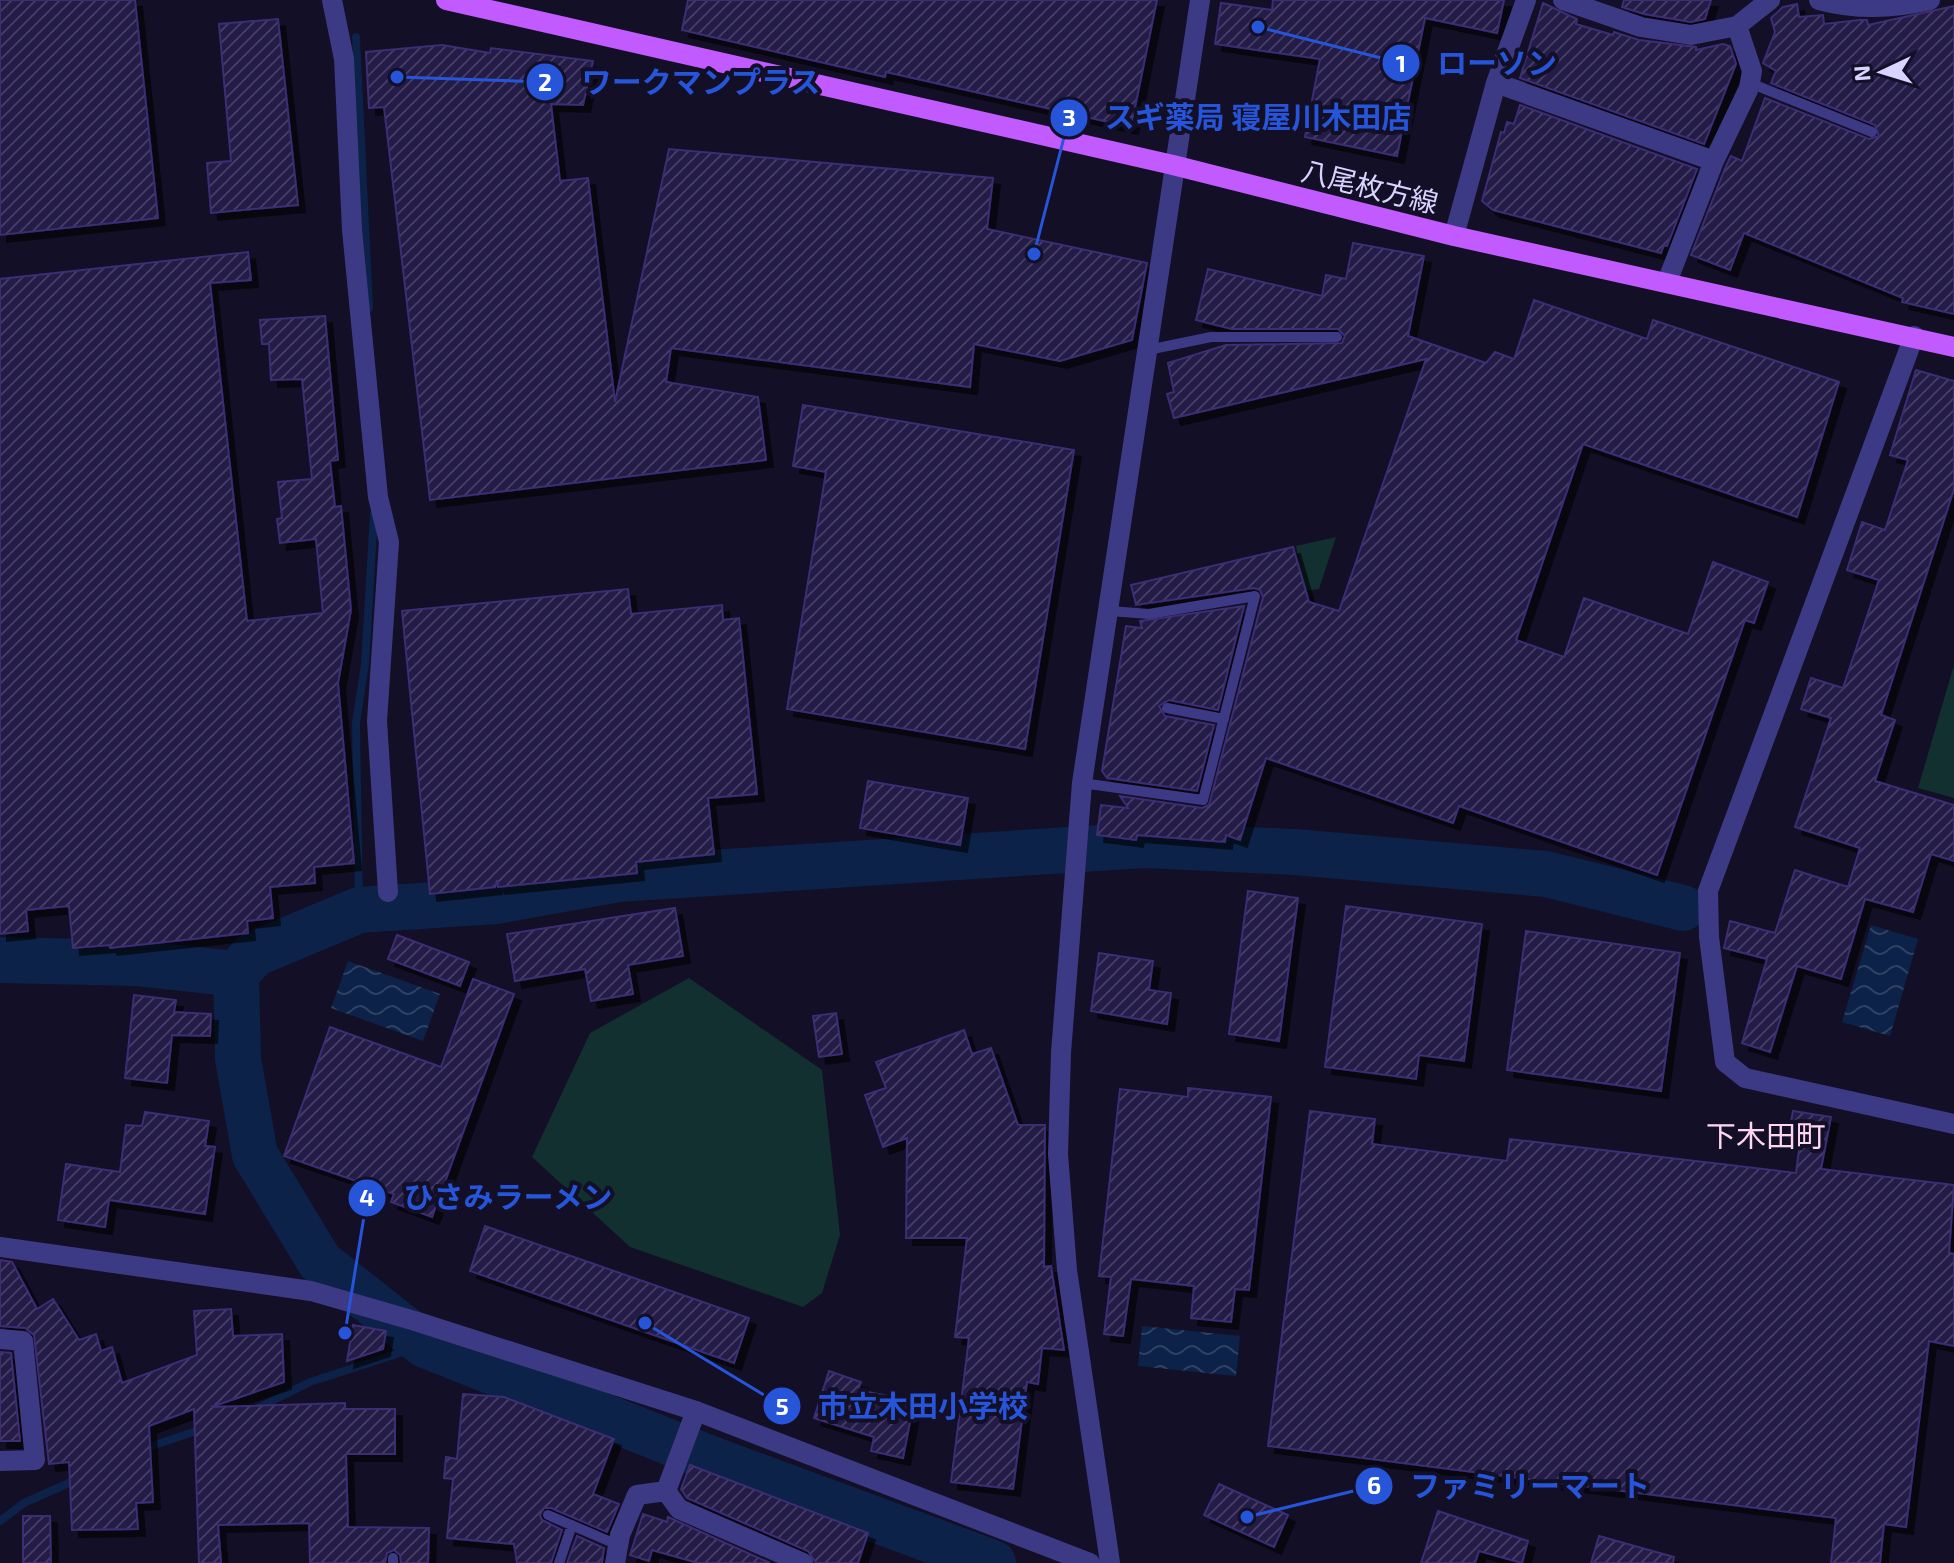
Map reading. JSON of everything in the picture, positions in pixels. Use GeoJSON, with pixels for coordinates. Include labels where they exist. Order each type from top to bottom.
{"type":"FeatureCollection","features":[{"type":"Feature","properties":{"kind":"main road","name":"八尾枚方線"},"geometry":{"type":"LineString","coordinates":[[446,0],[1173,165],[1454,236],[1954,347]]}},
{"type":"Feature","properties":{"kind":"street"},"geometry":{"type":"LineString","coordinates":[[332,0],[344,59],[352,230],[378,497],[389,542],[377,721],[388,892]]}},
{"type":"Feature","properties":{"kind":"street"},"geometry":{"type":"LineString","coordinates":[[1110,1563],[1067,1270],[1058,1154],[1061,1053],[1082,783],[1200,0]]}},
{"type":"Feature","properties":{"kind":"street"},"geometry":{"type":"LineString","coordinates":[[1454,236],[1496,83],[1526,0]]}},
{"type":"Feature","properties":{"kind":"street"},"geometry":{"type":"LineString","coordinates":[[1563,0],[1641,27],[1691,35],[1737,26],[1770,0]]}},
{"type":"Feature","properties":{"kind":"street"},"geometry":{"type":"LineString","coordinates":[[1819,0],[1844,7],[1900,7],[1930,0]]}},
{"type":"Feature","properties":{"kind":"street"},"geometry":{"type":"LineString","coordinates":[[1667,282],[1714,161],[1750,83],[1752,71],[1737,26]]}},
{"type":"Feature","properties":{"kind":"street"},"geometry":{"type":"LineString","coordinates":[[1496,83],[1714,161]]}},
{"type":"Feature","properties":{"kind":"street"},"geometry":{"type":"LineString","coordinates":[[1914,336],[1708,891],[1709,937],[1725,1062],[1745,1078],[1954,1124]]}},
{"type":"Feature","properties":{"kind":"street"},"geometry":{"type":"LineString","coordinates":[[0,1247],[311,1291],[430,1325],[696,1411],[1090,1563]]}},
{"type":"Feature","properties":{"kind":"street"},"geometry":{"type":"LineString","coordinates":[[0,1339],[23,1341],[35,1460],[0,1461]]}},
{"type":"Feature","properties":{"kind":"street"},"geometry":{"type":"LineString","coordinates":[[666,1491],[696,1411]]}},
{"type":"Feature","properties":{"kind":"street"},"geometry":{"type":"LineString","coordinates":[[616,1554],[637,1495],[666,1491]]}},
{"type":"Feature","properties":{"kind":"street"},"geometry":{"type":"LineString","coordinates":[[666,1491],[679,1509],[803,1563]]}},
{"type":"Feature","properties":{"kind":"lane"},"geometry":{"type":"LineString","coordinates":[[1750,83],[1872,132]]}},
{"type":"Feature","properties":{"kind":"lane"},"geometry":{"type":"LineString","coordinates":[[1148,350],[1211,337],[1337,337]]}},
{"type":"Feature","properties":{"kind":"lane"},"geometry":{"type":"LineString","coordinates":[[1082,783],[1203,800],[1255,596],[1149,614],[1110,611]]}},
{"type":"Feature","properties":{"kind":"lane"},"geometry":{"type":"LineString","coordinates":[[1167,708],[1224,719]]}},
{"type":"Feature","properties":{"kind":"lane"},"geometry":{"type":"LineString","coordinates":[[548,1515],[572,1525],[616,1554]]}},
{"type":"Feature","properties":{"kind":"lane"},"geometry":{"type":"LineString","coordinates":[[559,1563],[572,1525]]}},
{"type":"Feature","properties":{"kind":"green space"},"geometry":{"type":"Polygon","coordinates":[[[1336,537],[1319,589],[1305,591],[1296,546],[1336,537]]]}},
{"type":"Feature","properties":{"kind":"green space"},"geometry":{"type":"Polygon","coordinates":[[[1954,665],[1954,798],[1918,788],[1954,665]]]}},
{"type":"Feature","properties":{"kind":"green space"},"geometry":{"type":"Polygon","coordinates":[[[689,978],[822,1070],[840,1235],[822,1293],[803,1307],[630,1247],[532,1157],[590,1033],[689,978]]]}},
{"type":"Feature","properties":{"kind":"water"},"geometry":{"type":"Polygon","coordinates":[[[1871,925],[1918,939],[1890,1036],[1842,1022],[1871,925]]]}},
{"type":"Feature","properties":{"kind":"water"},"geometry":{"type":"Polygon","coordinates":[[[348,961],[440,994],[423,1041],[331,1008],[348,961]]]}},
{"type":"Feature","properties":{"kind":"water"},"geometry":{"type":"Polygon","coordinates":[[[1142,1326],[1240,1336],[1236,1376],[1138,1366],[1142,1326]]]}},
{"type":"Feature","properties":{"kind":"building"},"geometry":{"type":"Polygon","coordinates":[[[0,0],[135,0],[158,218],[0,235],[0,0]]]}},
{"type":"Feature","properties":{"kind":"building"},"geometry":{"type":"Polygon","coordinates":[[[688,0],[1157,0],[1131,127],[886,72],[885,77],[682,30],[688,0]]]}},
{"type":"Feature","properties":{"kind":"building"},"geometry":{"type":"Polygon","coordinates":[[[1273,0],[1504,0],[1497,33],[1425,18],[1397,156],[1305,137],[1320,59],[1215,44],[1221,3],[1272,10],[1273,0]]]}},
{"type":"Feature","properties":{"kind":"building"},"geometry":{"type":"Polygon","coordinates":[[[1624,0],[1711,0],[1705,19],[1691,22],[1622,7],[1624,0]]]}},
{"type":"Feature","properties":{"kind":"building"},"geometry":{"type":"Polygon","coordinates":[[[1543,3],[1577,19],[1576,24],[1613,35],[1614,32],[1639,40],[1696,47],[1696,50],[1723,44],[1730,46],[1736,64],[1704,144],[1520,78],[1543,3]]]}},
{"type":"Feature","properties":{"kind":"building"},"geometry":{"type":"Polygon","coordinates":[[[1797,4],[1799,17],[1823,15],[1824,24],[1867,20],[1868,25],[1954,6],[1954,314],[1902,302],[1903,298],[1744,233],[1730,270],[1691,255],[1726,166],[1731,156],[1742,161],[1765,98],[1869,139],[1879,136],[1875,125],[1771,83],[1776,71],[1763,63],[1775,32],[1771,18],[1783,7],[1797,4]]]}},
{"type":"Feature","properties":{"kind":"building"},"geometry":{"type":"Polygon","coordinates":[[[278,19],[298,205],[211,213],[207,163],[231,161],[219,24],[278,19]]]}},
{"type":"Feature","properties":{"kind":"building"},"geometry":{"type":"Polygon","coordinates":[[[442,45],[490,53],[491,48],[593,61],[583,105],[551,104],[560,181],[588,178],[615,402],[669,149],[993,178],[987,229],[1147,263],[1132,340],[1060,361],[974,344],[970,387],[671,348],[666,382],[758,397],[766,460],[430,500],[384,107],[369,108],[366,52],[442,45]]]}},
{"type":"Feature","properties":{"kind":"building"},"geometry":{"type":"Polygon","coordinates":[[[1520,105],[1697,169],[1667,246],[1664,245],[1661,253],[1493,210],[1482,201],[1501,132],[1504,133],[1507,122],[1514,124],[1520,105]]]}},
{"type":"Feature","properties":{"kind":"building"},"geometry":{"type":"Polygon","coordinates":[[[1353,243],[1424,256],[1408,336],[1486,363],[1495,352],[1514,359],[1534,300],[1647,339],[1653,320],[1839,382],[1797,517],[1583,444],[1516,640],[1564,657],[1584,598],[1688,634],[1713,562],[1768,582],[1754,623],[1745,620],[1657,875],[1459,806],[1453,823],[1266,758],[1240,840],[1226,835],[1225,842],[1137,835],[1136,840],[1097,835],[1101,805],[1128,808],[1120,796],[1202,808],[1209,805],[1263,597],[1260,590],[1254,588],[1136,605],[1131,585],[1293,547],[1309,602],[1339,611],[1426,359],[1174,418],[1167,394],[1174,392],[1168,363],[1226,345],[1342,343],[1345,336],[1338,329],[1232,329],[1196,320],[1208,269],[1322,296],[1326,275],[1346,279],[1353,243]]]}},
{"type":"Feature","properties":{"kind":"building"},"geometry":{"type":"Polygon","coordinates":[[[248,252],[251,280],[210,283],[247,621],[323,613],[316,539],[280,543],[277,519],[282,518],[278,482],[312,479],[302,379],[271,380],[269,344],[262,344],[260,320],[325,316],[338,460],[330,461],[335,507],[341,506],[351,610],[338,683],[354,863],[314,867],[315,883],[270,887],[273,918],[247,921],[248,933],[110,948],[110,945],[73,948],[69,906],[26,910],[28,931],[0,934],[0,279],[248,252]]]}},
{"type":"Feature","properties":{"kind":"building"},"geometry":{"type":"Polygon","coordinates":[[[1916,370],[1954,381],[1954,489],[1881,715],[1895,720],[1875,781],[1954,805],[1954,861],[1931,854],[1913,912],[1865,899],[1841,979],[1797,966],[1770,1052],[1742,1043],[1767,959],[1724,948],[1730,921],[1775,933],[1795,870],[1848,887],[1860,848],[1795,827],[1831,718],[1801,709],[1811,678],[1843,688],[1879,580],[1847,570],[1862,522],[1885,530],[1908,460],[1890,455],[1916,370]]]}},
{"type":"Feature","properties":{"kind":"building"},"geometry":{"type":"Polygon","coordinates":[[[803,405],[1074,450],[1025,749],[787,709],[826,472],[793,466],[803,405]]]}},
{"type":"Feature","properties":{"kind":"building"},"geometry":{"type":"Polygon","coordinates":[[[628,589],[631,614],[722,605],[723,620],[739,618],[757,794],[708,798],[714,854],[636,862],[637,873],[498,887],[497,880],[495,887],[430,894],[402,611],[628,589]]]}},
{"type":"Feature","properties":{"kind":"building"},"geometry":{"type":"Polygon","coordinates":[[[1244,606],[1218,710],[1169,700],[1159,706],[1165,716],[1214,725],[1197,791],[1107,778],[1102,771],[1126,626],[1142,628],[1140,621],[1244,606]]]}},
{"type":"Feature","properties":{"kind":"building"},"geometry":{"type":"Polygon","coordinates":[[[868,781],[968,798],[960,845],[860,828],[868,781]]]}},
{"type":"Feature","properties":{"kind":"building"},"geometry":{"type":"Polygon","coordinates":[[[1248,891],[1298,898],[1279,1041],[1229,1034],[1248,891]]]}},
{"type":"Feature","properties":{"kind":"building"},"geometry":{"type":"Polygon","coordinates":[[[1346,906],[1482,924],[1464,1061],[1419,1055],[1416,1079],[1325,1067],[1346,906]]]}},
{"type":"Feature","properties":{"kind":"building"},"geometry":{"type":"Polygon","coordinates":[[[675,908],[683,956],[628,965],[633,994],[591,1001],[585,969],[515,981],[507,934],[675,908]]]}},
{"type":"Feature","properties":{"kind":"building"},"geometry":{"type":"Polygon","coordinates":[[[1526,931],[1680,953],[1661,1091],[1507,1070],[1526,931]]]}},
{"type":"Feature","properties":{"kind":"building"},"geometry":{"type":"Polygon","coordinates":[[[397,935],[469,962],[460,986],[388,959],[397,935]]]}},
{"type":"Feature","properties":{"kind":"building"},"geometry":{"type":"Polygon","coordinates":[[[1099,953],[1153,961],[1149,990],[1171,993],[1167,1024],[1091,1011],[1099,953]]]}},
{"type":"Feature","properties":{"kind":"building"},"geometry":{"type":"Polygon","coordinates":[[[473,979],[514,994],[432,1217],[391,1202],[394,1194],[284,1156],[330,1027],[441,1067],[473,979]]]}},
{"type":"Feature","properties":{"kind":"building"},"geometry":{"type":"Polygon","coordinates":[[[134,995],[176,1000],[174,1012],[211,1014],[210,1036],[172,1035],[167,1083],[125,1078],[134,995]]]}},
{"type":"Feature","properties":{"kind":"building"},"geometry":{"type":"Polygon","coordinates":[[[836,1013],[842,1054],[819,1057],[813,1016],[836,1013]]]}},
{"type":"Feature","properties":{"kind":"building"},"geometry":{"type":"Polygon","coordinates":[[[964,1030],[972,1054],[991,1048],[1018,1125],[1045,1125],[1044,1267],[1051,1266],[1064,1350],[1042,1348],[1038,1384],[1027,1382],[1013,1489],[951,1482],[969,1338],[955,1337],[967,1238],[906,1238],[907,1138],[883,1147],[865,1095],[886,1088],[876,1062],[964,1030]]]}},
{"type":"Feature","properties":{"kind":"building"},"geometry":{"type":"Polygon","coordinates":[[[1188,1088],[1271,1097],[1249,1290],[1235,1289],[1231,1322],[1191,1318],[1194,1286],[1131,1279],[1123,1336],[1104,1334],[1111,1277],[1099,1276],[1120,1089],[1188,1097],[1188,1088]]]}},
{"type":"Feature","properties":{"kind":"building"},"geometry":{"type":"Polygon","coordinates":[[[1310,1111],[1375,1119],[1372,1144],[1507,1161],[1510,1139],[1796,1173],[1801,1135],[1789,1133],[1793,1111],[1831,1117],[1821,1169],[1954,1185],[1949,1253],[1954,1254],[1954,1346],[1929,1341],[1906,1527],[1884,1524],[1880,1563],[1831,1563],[1836,1518],[1268,1446],[1310,1111]]]}},
{"type":"Feature","properties":{"kind":"building"},"geometry":{"type":"Polygon","coordinates":[[[145,1112],[209,1121],[205,1146],[215,1147],[205,1214],[109,1200],[105,1227],[58,1220],[66,1164],[120,1172],[126,1125],[142,1126],[145,1112]]]}},
{"type":"Feature","properties":{"kind":"building"},"geometry":{"type":"Polygon","coordinates":[[[485,1226],[749,1318],[734,1363],[470,1271],[485,1226]]]}},
{"type":"Feature","properties":{"kind":"building"},"geometry":{"type":"Polygon","coordinates":[[[0,1260],[12,1262],[37,1309],[53,1299],[79,1340],[96,1334],[101,1351],[112,1347],[122,1383],[197,1355],[194,1311],[231,1309],[233,1336],[282,1334],[284,1382],[211,1407],[345,1403],[345,1409],[395,1409],[395,1454],[346,1454],[348,1527],[429,1528],[428,1563],[401,1563],[400,1555],[394,1550],[387,1553],[385,1563],[310,1563],[309,1523],[218,1525],[221,1563],[199,1563],[194,1409],[149,1426],[153,1502],[136,1503],[138,1529],[72,1530],[69,1462],[49,1464],[34,1335],[25,1328],[0,1326],[0,1260]]]}},
{"type":"Feature","properties":{"kind":"building"},"geometry":{"type":"Polygon","coordinates":[[[353,1325],[386,1331],[383,1349],[347,1361],[353,1325]]]}},
{"type":"Feature","properties":{"kind":"building"},"geometry":{"type":"Polygon","coordinates":[[[0,1352],[11,1353],[20,1441],[0,1441],[0,1352]]]}},
{"type":"Feature","properties":{"kind":"building"},"geometry":{"type":"Polygon","coordinates":[[[829,1371],[861,1382],[858,1390],[914,1401],[903,1458],[871,1451],[874,1437],[814,1418],[829,1371]]]}},
{"type":"Feature","properties":{"kind":"building"},"geometry":{"type":"Polygon","coordinates":[[[463,1394],[504,1397],[614,1439],[593,1494],[619,1504],[607,1532],[551,1508],[544,1508],[540,1515],[542,1520],[562,1530],[551,1563],[517,1563],[514,1544],[447,1538],[453,1479],[444,1478],[446,1457],[457,1459],[463,1394]]]}},
{"type":"Feature","properties":{"kind":"building"},"geometry":{"type":"Polygon","coordinates":[[[690,1465],[868,1533],[858,1563],[816,1563],[808,1551],[687,1498],[681,1489],[690,1465]]]}},
{"type":"Feature","properties":{"kind":"building"},"geometry":{"type":"Polygon","coordinates":[[[1219,1484],[1288,1515],[1274,1547],[1204,1515],[1219,1484]]]}},
{"type":"Feature","properties":{"kind":"building"},"geometry":{"type":"Polygon","coordinates":[[[1438,1511],[1528,1541],[1522,1563],[1479,1551],[1475,1563],[1421,1563],[1438,1511]]]}},
{"type":"Feature","properties":{"kind":"building"},"geometry":{"type":"Polygon","coordinates":[[[643,1514],[667,1522],[668,1517],[770,1563],[698,1563],[652,1550],[649,1561],[630,1555],[643,1514]]]}},
{"type":"Feature","properties":{"kind":"building"},"geometry":{"type":"Polygon","coordinates":[[[23,1516],[50,1516],[51,1563],[23,1563],[23,1516]]]}},
{"type":"Feature","properties":{"kind":"building"},"geometry":{"type":"Polygon","coordinates":[[[577,1536],[604,1548],[602,1563],[567,1563],[577,1536]]]}},
{"type":"Feature","properties":{"kind":"building"},"geometry":{"type":"Polygon","coordinates":[[[1599,1536],[1674,1557],[1673,1563],[1591,1563],[1599,1536]]]}},
{"type":"Feature","properties":{"kind":"waterway"},"geometry":{"type":"LineString","coordinates":[[356,37],[369,308]]}},
{"type":"Feature","properties":{"kind":"waterway"},"geometry":{"type":"LineString","coordinates":[[359,910],[356,723],[365,664],[374,514]]}},
{"type":"Feature","properties":{"kind":"waterway"},"geometry":{"type":"LineString","coordinates":[[0,960],[135,963],[236,974],[254,954],[359,910],[496,901],[618,879],[1145,845],[1295,852],[1546,874],[1683,908]]}},
{"type":"Feature","properties":{"kind":"waterway"},"geometry":{"type":"LineString","coordinates":[[236,974],[238,1059],[255,1155],[320,1262],[425,1345],[714,1460],[993,1563]]}},
{"type":"Feature","properties":{"kind":"waterway"},"geometry":{"type":"LineString","coordinates":[[256,1409],[310,1382],[425,1345]]}},
{"type":"Feature","properties":{"kind":"waterway"},"geometry":{"type":"LineString","coordinates":[[143,1449],[202,1429]]}},
{"type":"Feature","properties":{"kind":"waterway"},"geometry":{"type":"LineString","coordinates":[[0,1521],[24,1503],[80,1478]]}},
{"type":"Feature","properties":{"kind":"place","name":"ローソン"},"geometry":{"type":"Point","coordinates":[1258,27]}},
{"type":"Feature","properties":{"kind":"place","name":"ワークマンプラス"},"geometry":{"type":"Point","coordinates":[397,77]}},
{"type":"Feature","properties":{"kind":"place","name":"スギ薬局 寝屋川木田店"},"geometry":{"type":"Point","coordinates":[1034,254]}},
{"type":"Feature","properties":{"kind":"place","name":"市立木田小学校"},"geometry":{"type":"Point","coordinates":[645,1323]}},
{"type":"Feature","properties":{"kind":"place","name":"ひさみラーメン"},"geometry":{"type":"Point","coordinates":[345,1333]}},
{"type":"Feature","properties":{"kind":"place","name":"ファミリーマート"},"geometry":{"type":"Point","coordinates":[1247,1517]}},
{"type":"Feature","properties":{"kind":"district","name":"下木田町"},"geometry":{"type":"Point","coordinates":[1766,1135]}}]}
